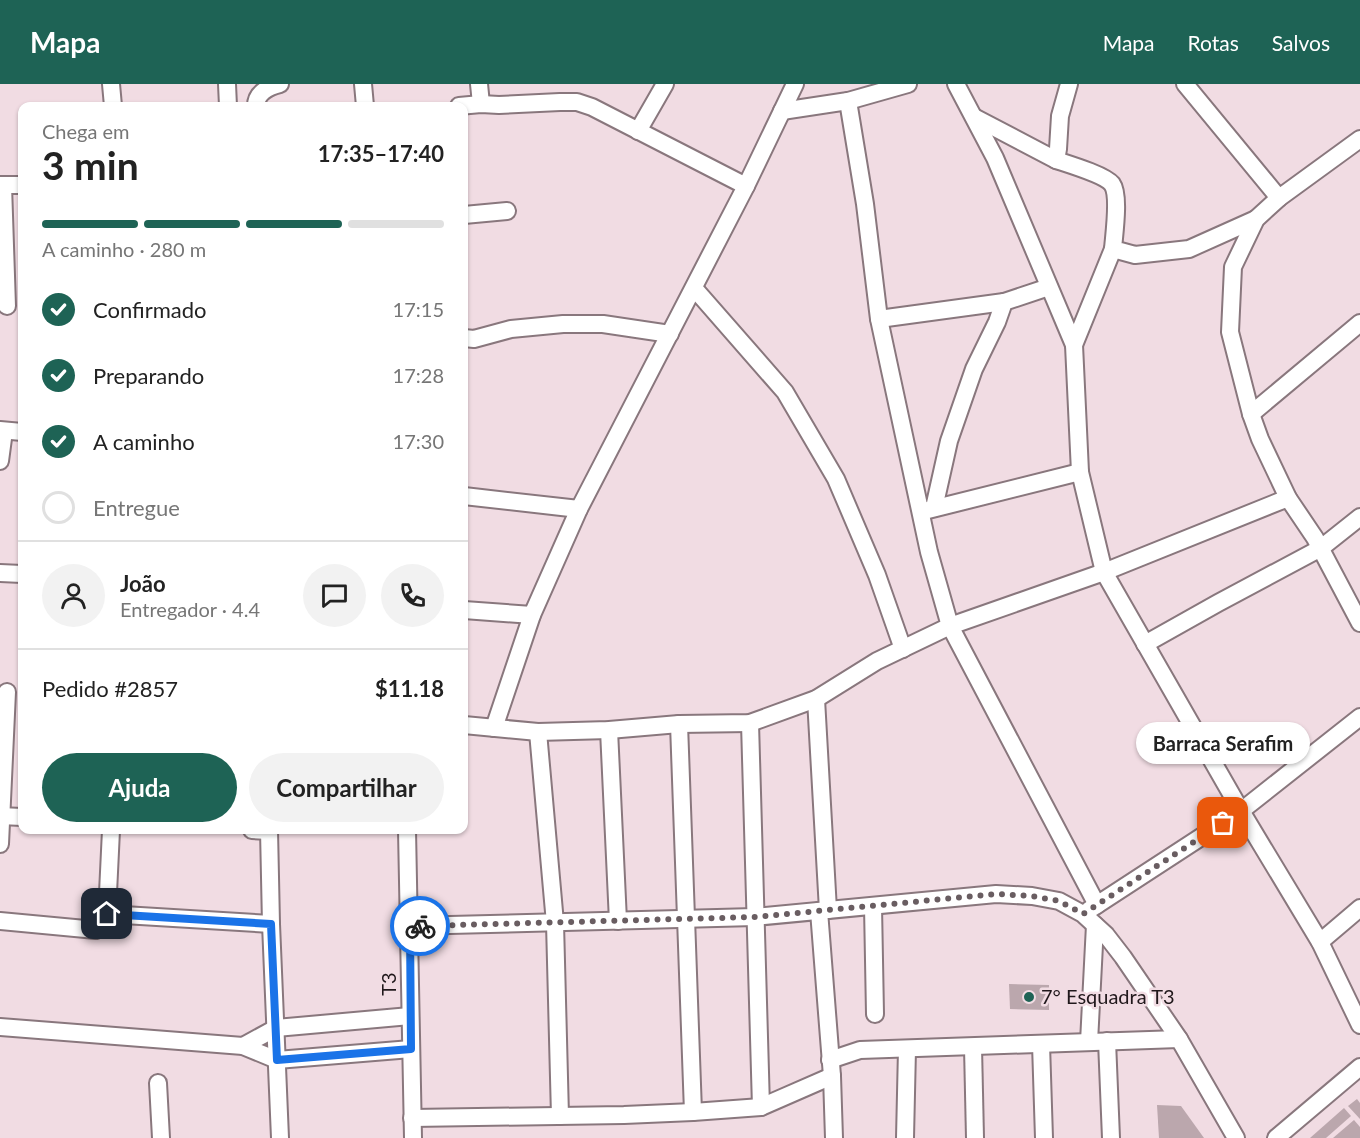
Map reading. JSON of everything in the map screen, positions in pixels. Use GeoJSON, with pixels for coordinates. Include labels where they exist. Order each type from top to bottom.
{"type":"FeatureCollection","features":[{"type":"Feature","properties":{"kind":"street"},"geometry":{"type":"LineString","coordinates":[[111,84],[113,102]]}},
{"type":"Feature","properties":{"kind":"street"},"geometry":{"type":"LineString","coordinates":[[227,84],[228,102]]}},
{"type":"Feature","properties":{"kind":"street"},"geometry":{"type":"LineString","coordinates":[[256,102],[262,91],[280,84]]}},
{"type":"Feature","properties":{"kind":"street"},"geometry":{"type":"LineString","coordinates":[[363,84],[365,102]]}},
{"type":"Feature","properties":{"kind":"street"},"geometry":{"type":"LineString","coordinates":[[479,84],[481,104]]}},
{"type":"Feature","properties":{"kind":"street"},"geometry":{"type":"LineString","coordinates":[[638,131],[665,84]]}},
{"type":"Feature","properties":{"kind":"street"},"geometry":{"type":"LineString","coordinates":[[494,728],[532,615],[579,509],[746,186],[795,84]]}},
{"type":"Feature","properties":{"kind":"street"},"geometry":{"type":"LineString","coordinates":[[782,111],[848,101],[908,84]]}},
{"type":"Feature","properties":{"kind":"street"},"geometry":{"type":"LineString","coordinates":[[956,84],[995,158],[1074,345],[1080,472],[1104,572],[1241,811],[1320,942],[1360,1025]]}},
{"type":"Feature","properties":{"kind":"street"},"geometry":{"type":"LineString","coordinates":[[1056,160],[1060,116],[1069,84]]}},
{"type":"Feature","properties":{"kind":"street"},"geometry":{"type":"LineString","coordinates":[[1185,84],[1279,198]]}},
{"type":"Feature","properties":{"kind":"street"},"geometry":{"type":"LineString","coordinates":[[848,101],[865,204],[879,318],[927,510],[929,552],[950,626],[1097,905]]}},
{"type":"Feature","properties":{"kind":"street"},"geometry":{"type":"LineString","coordinates":[[468,105],[577,102],[592,107],[746,186]]}},
{"type":"Feature","properties":{"kind":"street"},"geometry":{"type":"LineString","coordinates":[[974,117],[1056,160],[1104,177],[1113,184],[1117,201],[1113,249],[1074,345]]}},
{"type":"Feature","properties":{"kind":"street"},"geometry":{"type":"LineString","coordinates":[[1113,249],[1135,255],[1189,249],[1256,219],[1279,198],[1360,139]]}},
{"type":"Feature","properties":{"kind":"street"},"geometry":{"type":"LineString","coordinates":[[10,306],[1,185],[18,184]]}},
{"type":"Feature","properties":{"kind":"street"},"geometry":{"type":"LineString","coordinates":[[468,215],[507,211]]}},
{"type":"Feature","properties":{"kind":"street"},"geometry":{"type":"LineString","coordinates":[[1256,219],[1233,267],[1230,332],[1251,414],[1288,498],[1315,538],[1360,623]]}},
{"type":"Feature","properties":{"kind":"street"},"geometry":{"type":"LineString","coordinates":[[879,318],[1004,302],[1049,287]]}},
{"type":"Feature","properties":{"kind":"street"},"geometry":{"type":"LineString","coordinates":[[694,288],[785,392],[836,479],[877,575],[903,649]]}},
{"type":"Feature","properties":{"kind":"street"},"geometry":{"type":"LineString","coordinates":[[927,510],[974,369],[1004,302]]}},
{"type":"Feature","properties":{"kind":"street"},"geometry":{"type":"LineString","coordinates":[[468,338],[474,339],[511,329],[563,324],[603,324],[670,334]]}},
{"type":"Feature","properties":{"kind":"street"},"geometry":{"type":"LineString","coordinates":[[1251,414],[1360,324]]}},
{"type":"Feature","properties":{"kind":"street"},"geometry":{"type":"LineString","coordinates":[[0,461],[2,431],[18,432]]}},
{"type":"Feature","properties":{"kind":"street"},"geometry":{"type":"LineString","coordinates":[[927,510],[1080,472]]}},
{"type":"Feature","properties":{"kind":"street"},"geometry":{"type":"LineString","coordinates":[[468,496],[579,509]]}},
{"type":"Feature","properties":{"kind":"street"},"geometry":{"type":"LineString","coordinates":[[468,725],[538,732],[609,730],[679,724],[750,723],[816,699],[877,661],[950,626],[1104,572],[1288,498]]}},
{"type":"Feature","properties":{"kind":"street"},"geometry":{"type":"LineString","coordinates":[[1145,644],[1321,549],[1360,517]]}},
{"type":"Feature","properties":{"kind":"street"},"geometry":{"type":"LineString","coordinates":[[0,573],[18,574]]}},
{"type":"Feature","properties":{"kind":"street"},"geometry":{"type":"LineString","coordinates":[[468,610],[532,615]]}},
{"type":"Feature","properties":{"kind":"street"},"geometry":{"type":"LineString","coordinates":[[0,844],[10,692]]}},
{"type":"Feature","properties":{"kind":"street"},"geometry":{"type":"LineString","coordinates":[[816,699],[834,1138]]}},
{"type":"Feature","properties":{"kind":"street"},"geometry":{"type":"LineString","coordinates":[[1089,1042],[1089,920],[1097,905],[1241,811],[1360,717]]}},
{"type":"Feature","properties":{"kind":"street"},"geometry":{"type":"LineString","coordinates":[[750,723],[761,1107]]}},
{"type":"Feature","properties":{"kind":"street"},"geometry":{"type":"LineString","coordinates":[[679,724],[693,1112]]}},
{"type":"Feature","properties":{"kind":"street"},"geometry":{"type":"LineString","coordinates":[[609,730],[618,921]]}},
{"type":"Feature","properties":{"kind":"street"},"geometry":{"type":"LineString","coordinates":[[538,732],[555,923],[560,1116]]}},
{"type":"Feature","properties":{"kind":"street"},"geometry":{"type":"LineString","coordinates":[[1,816],[18,817]]}},
{"type":"Feature","properties":{"kind":"street"},"geometry":{"type":"LineString","coordinates":[[0,921],[96,930],[102,928],[107,914],[111,834]]}},
{"type":"Feature","properties":{"kind":"street"},"geometry":{"type":"LineString","coordinates":[[269,834],[280,1138]]}},
{"type":"Feature","properties":{"kind":"street","name":"T3"},"geometry":{"type":"LineString","coordinates":[[407,834],[413,1138]]}},
{"type":"Feature","properties":{"kind":"street"},"geometry":{"type":"LineString","coordinates":[[410,926],[755,917],[996,894],[1032,896],[1059,901],[1089,920],[1106,935],[1123,957],[1179,1038],[1236,1138]]}},
{"type":"Feature","properties":{"kind":"street"},"geometry":{"type":"LineString","coordinates":[[873,906],[875,1014]]}},
{"type":"Feature","properties":{"kind":"street"},"geometry":{"type":"LineString","coordinates":[[1320,942],[1360,908]]}},
{"type":"Feature","properties":{"kind":"street"},"geometry":{"type":"LineString","coordinates":[[107,914],[271,924]]}},
{"type":"Feature","properties":{"kind":"street"},"geometry":{"type":"LineString","coordinates":[[243,1046],[276,1028],[410,1016]]}},
{"type":"Feature","properties":{"kind":"street"},"geometry":{"type":"LineString","coordinates":[[0,1027],[243,1046],[277,1060],[411,1049]]}},
{"type":"Feature","properties":{"kind":"street"},"geometry":{"type":"LineString","coordinates":[[412,1118],[624,1115],[761,1107],[860,1050],[1179,1038]]}},
{"type":"Feature","properties":{"kind":"street"},"geometry":{"type":"LineString","coordinates":[[1107,1041],[1111,1138]]}},
{"type":"Feature","properties":{"kind":"street"},"geometry":{"type":"LineString","coordinates":[[1041,1044],[1044,1138]]}},
{"type":"Feature","properties":{"kind":"street"},"geometry":{"type":"LineString","coordinates":[[973,1047],[975,1138]]}},
{"type":"Feature","properties":{"kind":"street"},"geometry":{"type":"LineString","coordinates":[[905,1138],[907,1049]]}},
{"type":"Feature","properties":{"kind":"street"},"geometry":{"type":"LineString","coordinates":[[1276,1138],[1360,1067]]}},
{"type":"Feature","properties":{"kind":"street"},"geometry":{"type":"LineString","coordinates":[[158,1083],[161,1138]]}},
{"type":"Feature","properties":{"kind":"building","name":"7° Esquadra T3"},"geometry":{"type":"Polygon","coordinates":[[[1009,984],[1049,985],[1049,1010],[1010,1009],[1009,984]]]}},
{"type":"Feature","properties":{"kind":"building"},"geometry":{"type":"Polygon","coordinates":[[[1357,1099],[1360,1103],[1360,1119],[1348,1106],[1357,1099]]]}},
{"type":"Feature","properties":{"kind":"building"},"geometry":{"type":"Polygon","coordinates":[[[1157,1105],[1181,1106],[1204,1138],[1159,1138],[1157,1105]]]}},
{"type":"Feature","properties":{"kind":"building"},"geometry":{"type":"Polygon","coordinates":[[[1344,1108],[1351,1116],[1326,1138],[1310,1138],[1344,1108]]]}},
{"type":"Feature","properties":{"kind":"building"},"geometry":{"type":"Polygon","coordinates":[[[1354,1120],[1360,1127],[1360,1138],[1333,1138],[1354,1120]]]}},
{"type":"Feature","properties":{"kind":"way so far"},"geometry":{"type":"LineString","coordinates":[[420,926],[755,917],[996,894],[1032,896],[1059,901],[1083,914],[1223,823]]}},
{"type":"Feature","properties":{"kind":"place","name":"Barraca Serafim"},"geometry":{"type":"Point","coordinates":[1223,823]}},
{"type":"Feature","properties":{"kind":"place","name":"7° Esquadra T3"},"geometry":{"type":"Point","coordinates":[1029,997]}},
{"type":"Feature","properties":{"kind":"route"},"geometry":{"type":"LineString","coordinates":[[107,914],[271,924],[277,1060],[411,1049],[410,926],[420,926]]}}]}
